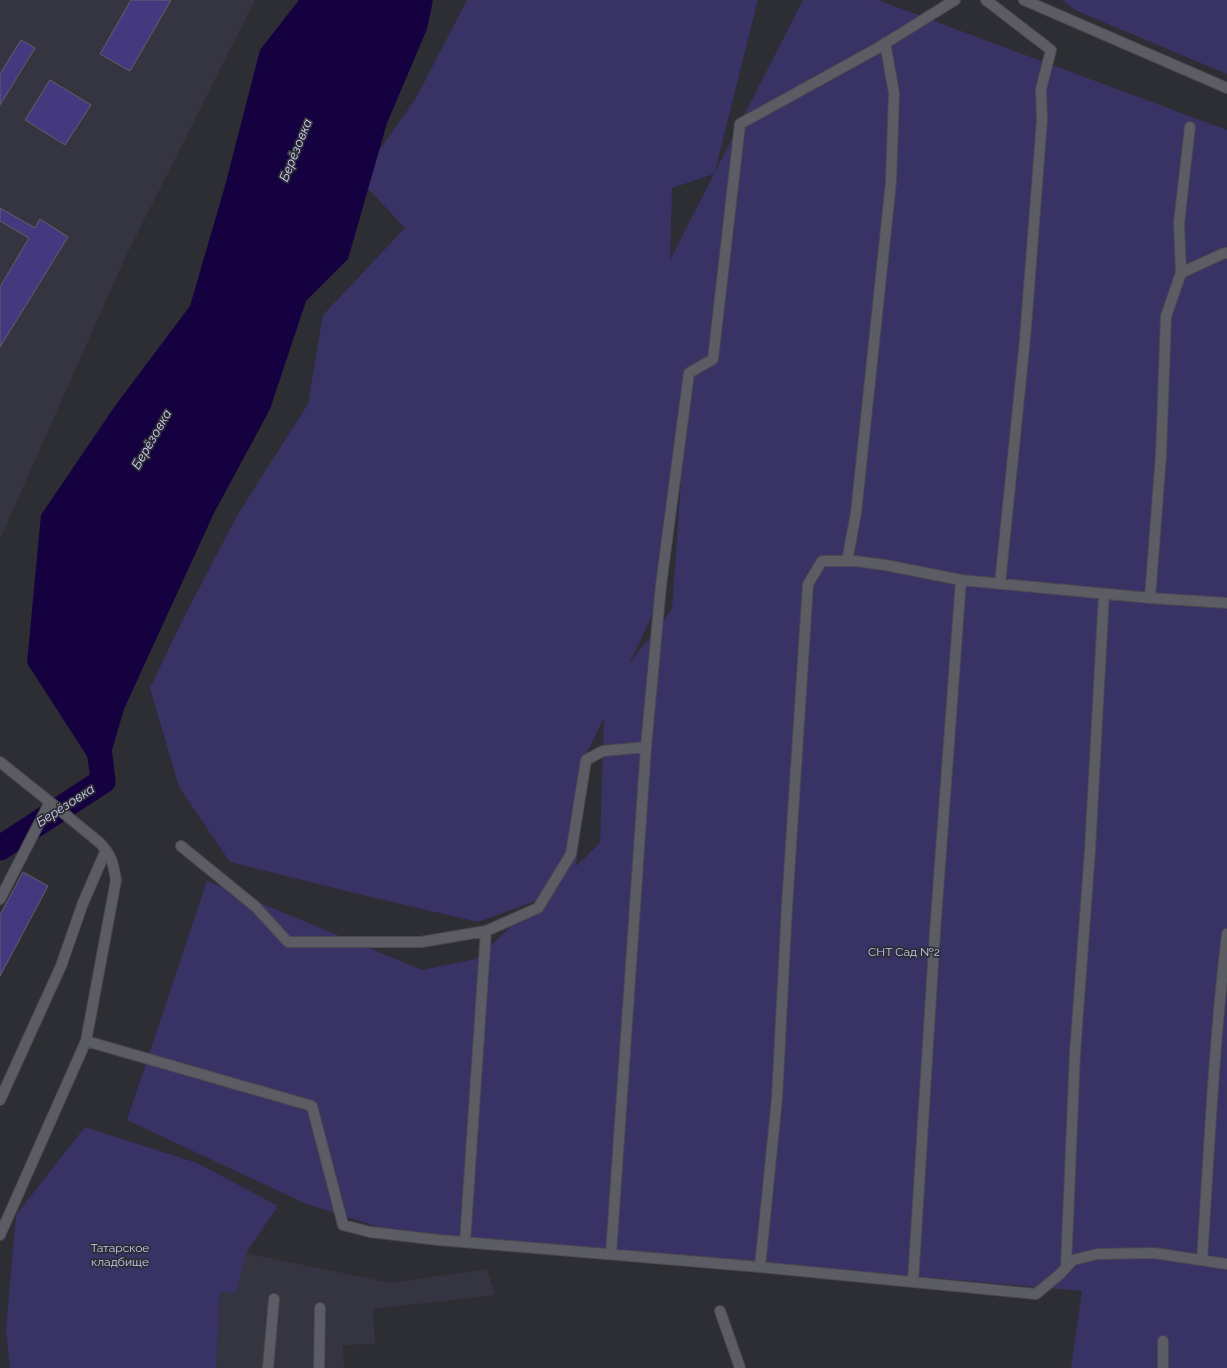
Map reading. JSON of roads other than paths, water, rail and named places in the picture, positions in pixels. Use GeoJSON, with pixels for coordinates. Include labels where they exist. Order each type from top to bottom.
{"type":"FeatureCollection","features":[{"type":"Feature","properties":{"kind":"lane"},"geometry":{"type":"LineString","coordinates":[[611,1254],[646,747],[661,585],[689,373],[713,358],[740,124],[885,43],[955,0]]}},
{"type":"Feature","properties":{"kind":"lane"},"geometry":{"type":"LineString","coordinates":[[986,0],[1051,50],[1041,89],[1042,120],[1025,339],[1000,584]]}},
{"type":"Feature","properties":{"kind":"lane"},"geometry":{"type":"LineString","coordinates":[[1024,0],[1227,88]]}},
{"type":"Feature","properties":{"kind":"lane"},"geometry":{"type":"LineString","coordinates":[[847,561],[856,513],[891,182],[894,93],[885,43]]}},
{"type":"Feature","properties":{"kind":"lane"},"geometry":{"type":"LineString","coordinates":[[1150,598],[1161,455],[1166,316],[1181,273],[1179,223],[1190,127]]}},
{"type":"Feature","properties":{"kind":"lane"},"geometry":{"type":"LineString","coordinates":[[1181,273],[1227,253]]}},
{"type":"Feature","properties":{"kind":"lane"},"geometry":{"type":"LineString","coordinates":[[760,1267],[777,1098],[786,906],[808,584],[822,561],[855,561],[885,565],[961,580],[1000,584],[1150,598],[1227,602]]}},
{"type":"Feature","properties":{"kind":"lane"},"geometry":{"type":"LineString","coordinates":[[913,1282],[936,924],[961,580]]}},
{"type":"Feature","properties":{"kind":"lane"},"geometry":{"type":"LineString","coordinates":[[1066,1267],[1075,1054],[1090,850],[1104,594]]}},
{"type":"Feature","properties":{"kind":"lane"},"geometry":{"type":"LineString","coordinates":[[181,846],[256,907],[288,942],[421,942],[486,931],[538,908],[571,854],[586,760],[603,751],[646,747]]}},
{"type":"Feature","properties":{"kind":"lane"},"geometry":{"type":"LineString","coordinates":[[0,762],[103,847],[112,859],[116,880],[86,1041],[0,1235]]}},
{"type":"Feature","properties":{"kind":"lane"},"geometry":{"type":"LineString","coordinates":[[0,899],[50,802]]}},
{"type":"Feature","properties":{"kind":"lane"},"geometry":{"type":"LineString","coordinates":[[0,1100],[61,966],[103,847]]}},
{"type":"Feature","properties":{"kind":"lane"},"geometry":{"type":"LineString","coordinates":[[465,1242],[486,931]]}},
{"type":"Feature","properties":{"kind":"lane"},"geometry":{"type":"LineString","coordinates":[[1202,1260],[1209,1142],[1222,975],[1227,934]]}},
{"type":"Feature","properties":{"kind":"lane"},"geometry":{"type":"LineString","coordinates":[[86,1041],[312,1106],[343,1225],[370,1232],[465,1242],[760,1267],[1036,1294],[1059,1276],[1073,1260],[1097,1254],[1154,1253],[1227,1264]]}},
{"type":"Feature","properties":{"kind":"lane"},"geometry":{"type":"LineString","coordinates":[[268,1368],[274,1299]]}},
{"type":"Feature","properties":{"kind":"lane"},"geometry":{"type":"LineString","coordinates":[[319,1368],[320,1308]]}},
{"type":"Feature","properties":{"kind":"lane"},"geometry":{"type":"LineString","coordinates":[[720,1311],[740,1368]]}},
{"type":"Feature","properties":{"kind":"lane"},"geometry":{"type":"LineString","coordinates":[[1163,1341],[1163,1368]]}},
{"type":"Feature","properties":{"kind":"water"},"geometry":{"type":"Polygon","coordinates":[[[299,0],[433,0],[427,29],[387,123],[348,259],[306,301],[270,409],[214,513],[124,709],[103,781],[27,663],[41,515],[115,406],[190,306],[225,186],[260,50],[299,0]]]}},
{"type":"Feature","properties":{"kind":"waterway","name":"Берёзовка"},"geometry":{"type":"LineString","coordinates":[[0,848],[103,781],[99,748]]}},
{"type":"Feature","properties":{"kind":"park label","name":"СНТ Сад №2"},"geometry":{"type":"Point","coordinates":[904,952]}},
{"type":"Feature","properties":{"kind":"park label","name":"Татарское кладбище"},"geometry":{"type":"Point","coordinates":[120,1255]}}]}
